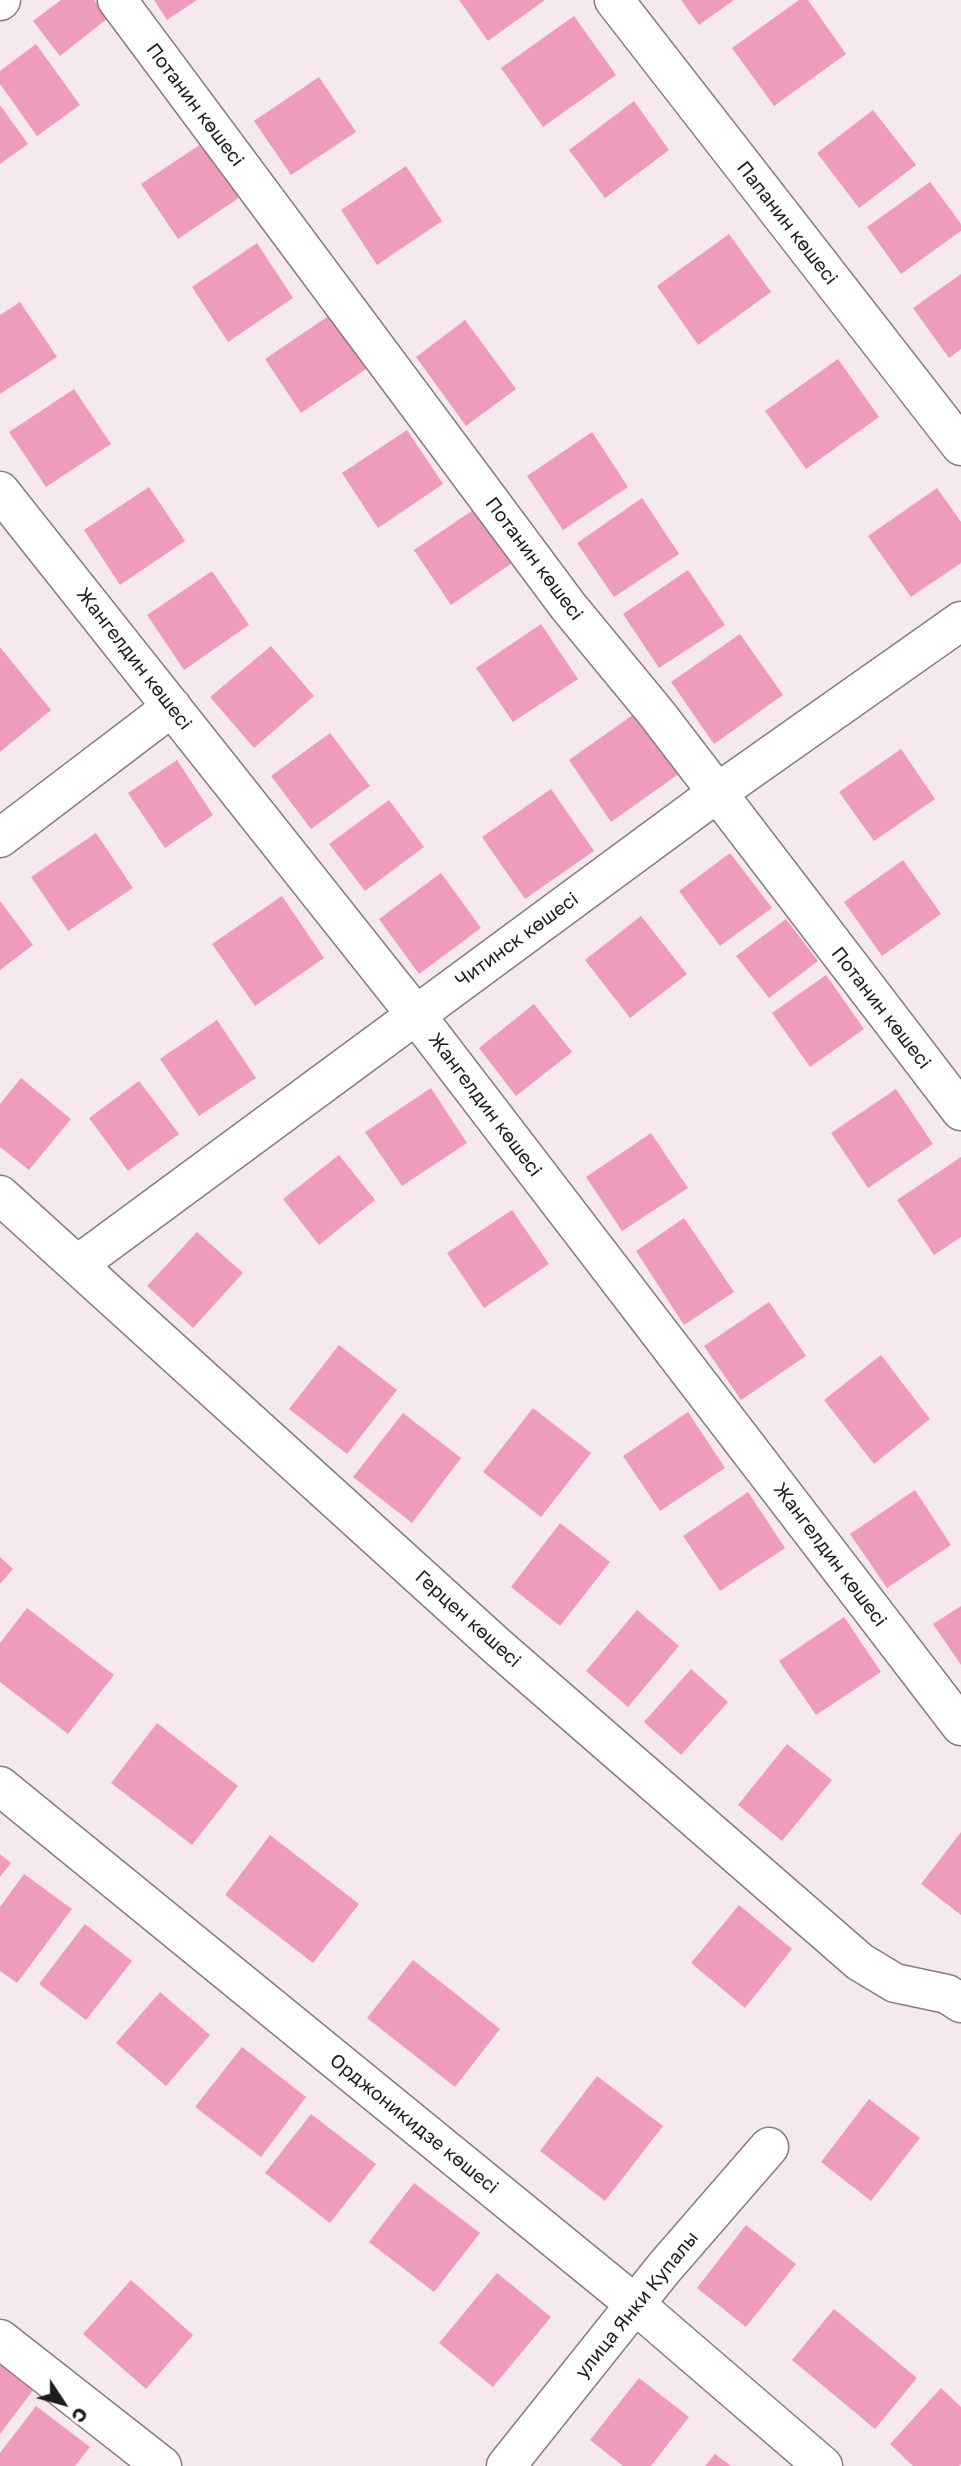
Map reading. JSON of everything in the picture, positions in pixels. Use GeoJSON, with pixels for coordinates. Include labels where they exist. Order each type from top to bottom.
{"type":"FeatureCollection","features":[{"type":"Feature","properties":{"kind":"street","name":"Потанин көшесі"},"geometry":{"type":"LineString","coordinates":[[117,0],[568,606],[657,714],[961,1110]]}},
{"type":"Feature","properties":{"kind":"street","name":"Папанин көшесі"},"geometry":{"type":"LineString","coordinates":[[614,0],[961,446]]}},
{"type":"Feature","properties":{"kind":"street","name":"Жангелдин көшесі"},"geometry":{"type":"LineString","coordinates":[[0,492],[416,1015],[961,1726]]}},
{"type":"Feature","properties":{"kind":"street","name":"Читинск көшесі"},"geometry":{"type":"LineString","coordinates":[[77,1265],[717,793],[961,621]]}},
{"type":"Feature","properties":{"kind":"street"},"geometry":{"type":"LineString","coordinates":[[0,838],[172,707]]}},
{"type":"Feature","properties":{"kind":"street","name":"Герцен көшесі"},"geometry":{"type":"LineString","coordinates":[[0,1195],[499,1648],[860,1962],[895,1983],[956,1992]]}},
{"type":"Feature","properties":{"kind":"street","name":"Орджоникидзе көшесі"},"geometry":{"type":"LineString","coordinates":[[0,1786],[636,2305],[823,2466]]}},
{"type":"Feature","properties":{"kind":"street","name":"улица Янки Купалы"},"geometry":{"type":"LineString","coordinates":[[506,2466],[664,2268],[769,2147]]}},
{"type":"Feature","properties":{"kind":"street"},"geometry":{"type":"LineString","coordinates":[[0,2339],[162,2466]]}},
{"type":"Feature","properties":{"kind":"building"},"geometry":{"type":"Polygon","coordinates":[[[61,0],[94,0],[108,18],[60,56],[33,21],[61,0]]]}},
{"type":"Feature","properties":{"kind":"building"},"geometry":{"type":"Polygon","coordinates":[[[154,0],[197,0],[167,20],[154,0]]]}},
{"type":"Feature","properties":{"kind":"building"},"geometry":{"type":"Polygon","coordinates":[[[459,0],[545,0],[488,41],[459,0]]]}},
{"type":"Feature","properties":{"kind":"building"},"geometry":{"type":"Polygon","coordinates":[[[681,0],[734,0],[699,25],[681,0]]]}},
{"type":"Feature","properties":{"kind":"building"},"geometry":{"type":"Polygon","coordinates":[[[799,0],[808,0],[846,54],[774,106],[732,48],[799,0]]]}},
{"type":"Feature","properties":{"kind":"building"},"geometry":{"type":"Polygon","coordinates":[[[574,16],[616,75],[543,127],[501,68],[574,16]]]}},
{"type":"Feature","properties":{"kind":"building"},"geometry":{"type":"Polygon","coordinates":[[[36,44],[80,105],[37,136],[0,84],[0,71],[36,44]]]}},
{"type":"Feature","properties":{"kind":"building"},"geometry":{"type":"Polygon","coordinates":[[[319,77],[356,132],[291,175],[254,121],[319,77]]]}},
{"type":"Feature","properties":{"kind":"building"},"geometry":{"type":"Polygon","coordinates":[[[634,101],[669,150],[605,198],[569,150],[634,101]]]}},
{"type":"Feature","properties":{"kind":"building"},"geometry":{"type":"Polygon","coordinates":[[[0,105],[28,144],[0,164],[0,105]]]}},
{"type":"Feature","properties":{"kind":"building"},"geometry":{"type":"Polygon","coordinates":[[[873,110],[916,165],[859,208],[817,153],[873,110]]]}},
{"type":"Feature","properties":{"kind":"building"},"geometry":{"type":"Polygon","coordinates":[[[207,140],[243,195],[178,239],[141,184],[207,140]]]}},
{"type":"Feature","properties":{"kind":"building"},"geometry":{"type":"Polygon","coordinates":[[[406,166],[442,221],[377,265],[341,210],[406,166]]]}},
{"type":"Feature","properties":{"kind":"building"},"geometry":{"type":"Polygon","coordinates":[[[930,182],[961,224],[961,231],[901,274],[867,227],[930,182]]]}},
{"type":"Feature","properties":{"kind":"building"},"geometry":{"type":"Polygon","coordinates":[[[729,234],[771,292],[698,345],[657,286],[729,234]]]}},
{"type":"Feature","properties":{"kind":"building"},"geometry":{"type":"Polygon","coordinates":[[[257,243],[293,298],[228,342],[192,287],[257,243]]]}},
{"type":"Feature","properties":{"kind":"building"},"geometry":{"type":"Polygon","coordinates":[[[961,274],[961,349],[949,358],[913,308],[961,274]]]}},
{"type":"Feature","properties":{"kind":"building"},"geometry":{"type":"Polygon","coordinates":[[[20,302],[57,357],[0,394],[0,315],[20,302]]]}},
{"type":"Feature","properties":{"kind":"building"},"geometry":{"type":"Polygon","coordinates":[[[330,315],[366,369],[301,413],[265,359],[330,315]]]}},
{"type":"Feature","properties":{"kind":"building"},"geometry":{"type":"Polygon","coordinates":[[[465,320],[516,389],[466,426],[416,357],[465,320]]]}},
{"type":"Feature","properties":{"kind":"building"},"geometry":{"type":"Polygon","coordinates":[[[838,359],[879,417],[806,469],[765,411],[838,359]]]}},
{"type":"Feature","properties":{"kind":"building"},"geometry":{"type":"Polygon","coordinates":[[[74,389],[111,444],[46,487],[9,432],[74,389]]]}},
{"type":"Feature","properties":{"kind":"building"},"geometry":{"type":"Polygon","coordinates":[[[407,430],[443,484],[378,528],[342,473],[407,430]]]}},
{"type":"Feature","properties":{"kind":"building"},"geometry":{"type":"Polygon","coordinates":[[[592,432],[628,487],[563,530],[527,476],[592,432]]]}},
{"type":"Feature","properties":{"kind":"building"},"geometry":{"type":"Polygon","coordinates":[[[149,487],[185,541],[120,585],[84,530],[149,487]]]}},
{"type":"Feature","properties":{"kind":"building"},"geometry":{"type":"Polygon","coordinates":[[[937,488],[961,522],[961,563],[911,597],[868,536],[937,488]]]}},
{"type":"Feature","properties":{"kind":"building"},"geometry":{"type":"Polygon","coordinates":[[[642,498],[679,554],[614,597],[577,543],[642,498]]]}},
{"type":"Feature","properties":{"kind":"building"},"geometry":{"type":"Polygon","coordinates":[[[479,506],[515,561],[451,605],[414,550],[479,506]]]}},
{"type":"Feature","properties":{"kind":"building"},"geometry":{"type":"Polygon","coordinates":[[[688,570],[725,625],[659,668],[623,614],[688,570]]]}},
{"type":"Feature","properties":{"kind":"building"},"geometry":{"type":"Polygon","coordinates":[[[212,571],[249,625],[184,670],[147,615],[212,571]]]}},
{"type":"Feature","properties":{"kind":"building"},"geometry":{"type":"Polygon","coordinates":[[[541,624],[578,679],[513,722],[476,668],[541,624]]]}},
{"type":"Feature","properties":{"kind":"building"},"geometry":{"type":"Polygon","coordinates":[[[740,634],[783,695],[714,744],[671,682],[740,634]]]}},
{"type":"Feature","properties":{"kind":"building"},"geometry":{"type":"Polygon","coordinates":[[[271,646],[314,696],[254,748],[210,697],[271,646]]]}},
{"type":"Feature","properties":{"kind":"building"},"geometry":{"type":"Polygon","coordinates":[[[0,647],[51,710],[0,752],[0,647]]]}},
{"type":"Feature","properties":{"kind":"building"},"geometry":{"type":"Polygon","coordinates":[[[637,712],[680,773],[611,822],[569,760],[637,712]]]}},
{"type":"Feature","properties":{"kind":"building"},"geometry":{"type":"Polygon","coordinates":[[[330,733],[370,786],[311,829],[271,776],[330,733]]]}},
{"type":"Feature","properties":{"kind":"building"},"geometry":{"type":"Polygon","coordinates":[[[901,749],[935,799],[874,841],[839,792],[901,749]]]}},
{"type":"Feature","properties":{"kind":"building"},"geometry":{"type":"Polygon","coordinates":[[[177,760],[213,815],[165,848],[128,793],[177,760]]]}},
{"type":"Feature","properties":{"kind":"building"},"geometry":{"type":"Polygon","coordinates":[[[551,789],[594,851],[525,899],[482,837],[551,789]]]}},
{"type":"Feature","properties":{"kind":"building"},"geometry":{"type":"Polygon","coordinates":[[[389,800],[424,847],[365,891],[329,844],[389,800]]]}},
{"type":"Feature","properties":{"kind":"building"},"geometry":{"type":"Polygon","coordinates":[[[96,833],[133,888],[68,931],[31,877],[96,833]]]}},
{"type":"Feature","properties":{"kind":"building"},"geometry":{"type":"Polygon","coordinates":[[[730,853],[772,908],[720,946],[679,891],[730,853]]]}},
{"type":"Feature","properties":{"kind":"building"},"geometry":{"type":"Polygon","coordinates":[[[903,860],[941,914],[882,956],[844,902],[903,860]]]}},
{"type":"Feature","properties":{"kind":"building"},"geometry":{"type":"Polygon","coordinates":[[[441,873],[481,928],[419,974],[379,919],[441,873]]]}},
{"type":"Feature","properties":{"kind":"building"},"geometry":{"type":"Polygon","coordinates":[[[282,896],[324,958],[255,1006],[212,944],[282,896]]]}},
{"type":"Feature","properties":{"kind":"building"},"geometry":{"type":"Polygon","coordinates":[[[0,901],[33,945],[0,970],[0,901]]]}},
{"type":"Feature","properties":{"kind":"building"},"geometry":{"type":"Polygon","coordinates":[[[641,916],[687,974],[630,1018],[585,960],[641,916]]]}},
{"type":"Feature","properties":{"kind":"building"},"geometry":{"type":"Polygon","coordinates":[[[786,919],[818,961],[769,998],[736,956],[786,919]]]}},
{"type":"Feature","properties":{"kind":"building"},"geometry":{"type":"Polygon","coordinates":[[[826,975],[864,1029],[810,1067],[772,1013],[826,975]]]}},
{"type":"Feature","properties":{"kind":"building"},"geometry":{"type":"Polygon","coordinates":[[[534,1004],[572,1052],[516,1096],[479,1048],[534,1004]]]}},
{"type":"Feature","properties":{"kind":"building"},"geometry":{"type":"Polygon","coordinates":[[[217,1020],[256,1078],[199,1116],[160,1059],[217,1020]]]}},
{"type":"Feature","properties":{"kind":"building"},"geometry":{"type":"Polygon","coordinates":[[[21,1078],[71,1119],[29,1170],[0,1147],[0,1104],[21,1078]]]}},
{"type":"Feature","properties":{"kind":"building"},"geometry":{"type":"Polygon","coordinates":[[[139,1081],[179,1134],[128,1171],[89,1118],[139,1081]]]}},
{"type":"Feature","properties":{"kind":"building"},"geometry":{"type":"Polygon","coordinates":[[[431,1088],[467,1143],[402,1186],[365,1132],[431,1088]]]}},
{"type":"Feature","properties":{"kind":"building"},"geometry":{"type":"Polygon","coordinates":[[[896,1089],[933,1144],[868,1188],[831,1133],[896,1089]]]}},
{"type":"Feature","properties":{"kind":"building"},"geometry":{"type":"Polygon","coordinates":[[[651,1133],[688,1188],[622,1231],[586,1177],[651,1133]]]}},
{"type":"Feature","properties":{"kind":"building"},"geometry":{"type":"Polygon","coordinates":[[[339,1155],[375,1200],[319,1245],[283,1199],[339,1155]]]}},
{"type":"Feature","properties":{"kind":"building"},"geometry":{"type":"Polygon","coordinates":[[[961,1157],[961,1237],[934,1255],[897,1200],[961,1157]]]}},
{"type":"Feature","properties":{"kind":"building"},"geometry":{"type":"Polygon","coordinates":[[[512,1210],[549,1264],[484,1308],[447,1253],[512,1210]]]}},
{"type":"Feature","properties":{"kind":"building"},"geometry":{"type":"Polygon","coordinates":[[[684,1218],[734,1292],[684,1325],[636,1251],[684,1218]]]}},
{"type":"Feature","properties":{"kind":"building"},"geometry":{"type":"Polygon","coordinates":[[[197,1232],[243,1273],[193,1328],[147,1286],[197,1232]]]}},
{"type":"Feature","properties":{"kind":"building"},"geometry":{"type":"Polygon","coordinates":[[[769,1302],[806,1356],[741,1400],[704,1346],[769,1302]]]}},
{"type":"Feature","properties":{"kind":"building"},"geometry":{"type":"Polygon","coordinates":[[[339,1345],[397,1390],[347,1454],[289,1409],[339,1345]]]}},
{"type":"Feature","properties":{"kind":"building"},"geometry":{"type":"Polygon","coordinates":[[[881,1355],[930,1419],[874,1464],[824,1400],[881,1355]]]}},
{"type":"Feature","properties":{"kind":"building"},"geometry":{"type":"Polygon","coordinates":[[[533,1408],[591,1453],[541,1517],[483,1472],[533,1408]]]}},
{"type":"Feature","properties":{"kind":"building"},"geometry":{"type":"Polygon","coordinates":[[[688,1412],[725,1468],[660,1511],[623,1456],[688,1412]]]}},
{"type":"Feature","properties":{"kind":"building"},"geometry":{"type":"Polygon","coordinates":[[[403,1413],[461,1458],[412,1523],[353,1477],[403,1413]]]}},
{"type":"Feature","properties":{"kind":"building"},"geometry":{"type":"Polygon","coordinates":[[[915,1490],[951,1545],[887,1588],[850,1534],[915,1490]]]}},
{"type":"Feature","properties":{"kind":"building"},"geometry":{"type":"Polygon","coordinates":[[[748,1492],[785,1548],[720,1591],[683,1536],[748,1492]]]}},
{"type":"Feature","properties":{"kind":"building"},"geometry":{"type":"Polygon","coordinates":[[[560,1523],[610,1562],[560,1626],[511,1587],[560,1523]]]}},
{"type":"Feature","properties":{"kind":"building"},"geometry":{"type":"Polygon","coordinates":[[[0,1557],[13,1569],[0,1584],[0,1557]]]}},
{"type":"Feature","properties":{"kind":"building"},"geometry":{"type":"Polygon","coordinates":[[[961,1606],[961,1665],[933,1624],[961,1606]]]}},
{"type":"Feature","properties":{"kind":"building"},"geometry":{"type":"Polygon","coordinates":[[[27,1608],[114,1675],[68,1734],[0,1682],[0,1643],[27,1608]]]}},
{"type":"Feature","properties":{"kind":"building"},"geometry":{"type":"Polygon","coordinates":[[[637,1610],[679,1646],[628,1707],[586,1671],[637,1610]]]}},
{"type":"Feature","properties":{"kind":"building"},"geometry":{"type":"Polygon","coordinates":[[[844,1617],[881,1672],[816,1715],[779,1661],[844,1617]]]}},
{"type":"Feature","properties":{"kind":"building"},"geometry":{"type":"Polygon","coordinates":[[[691,1669],[728,1702],[681,1755],[644,1722],[691,1669]]]}},
{"type":"Feature","properties":{"kind":"building"},"geometry":{"type":"Polygon","coordinates":[[[157,1723],[238,1786],[192,1845],[111,1783],[157,1723]]]}},
{"type":"Feature","properties":{"kind":"building"},"geometry":{"type":"Polygon","coordinates":[[[787,1744],[832,1780],[782,1841],[738,1805],[787,1744]]]}},
{"type":"Feature","properties":{"kind":"building"},"geometry":{"type":"Polygon","coordinates":[[[961,1832],[961,1915],[921,1884],[961,1832]]]}},
{"type":"Feature","properties":{"kind":"building"},"geometry":{"type":"Polygon","coordinates":[[[270,1835],[359,1904],[313,1963],[225,1895],[270,1835]]]}},
{"type":"Feature","properties":{"kind":"building"},"geometry":{"type":"Polygon","coordinates":[[[0,1854],[11,1863],[0,1877],[0,1854]]]}},
{"type":"Feature","properties":{"kind":"building"},"geometry":{"type":"Polygon","coordinates":[[[24,1874],[72,1909],[17,1983],[0,1971],[0,1907],[24,1874]]]}},
{"type":"Feature","properties":{"kind":"building"},"geometry":{"type":"Polygon","coordinates":[[[739,1905],[792,1949],[745,2008],[691,1963],[739,1905]]]}},
{"type":"Feature","properties":{"kind":"building"},"geometry":{"type":"Polygon","coordinates":[[[85,1924],[132,1961],[86,2020],[39,1984],[85,1924]]]}},
{"type":"Feature","properties":{"kind":"building"},"geometry":{"type":"Polygon","coordinates":[[[413,1960],[500,2029],[455,2087],[367,2018],[413,1960]]]}},
{"type":"Feature","properties":{"kind":"building"},"geometry":{"type":"Polygon","coordinates":[[[160,1992],[210,2035],[166,2086],[116,2043],[160,1992]]]}},
{"type":"Feature","properties":{"kind":"building"},"geometry":{"type":"Polygon","coordinates":[[[242,2047],[306,2097],[261,2157],[195,2107],[242,2047]]]}},
{"type":"Feature","properties":{"kind":"building"},"geometry":{"type":"Polygon","coordinates":[[[597,2076],[663,2126],[605,2201],[540,2151],[597,2076]]]}},
{"type":"Feature","properties":{"kind":"building"},"geometry":{"type":"Polygon","coordinates":[[[869,2099],[920,2138],[871,2201],[821,2162],[869,2099]]]}},
{"type":"Feature","properties":{"kind":"building"},"geometry":{"type":"Polygon","coordinates":[[[311,2114],[376,2164],[330,2223],[265,2173],[311,2114]]]}},
{"type":"Feature","properties":{"kind":"building"},"geometry":{"type":"Polygon","coordinates":[[[414,2183],[480,2233],[434,2292],[369,2242],[414,2183]]]}},
{"type":"Feature","properties":{"kind":"building"},"geometry":{"type":"Polygon","coordinates":[[[746,2225],[796,2264],[746,2327],[697,2288],[746,2225]]]}},
{"type":"Feature","properties":{"kind":"building"},"geometry":{"type":"Polygon","coordinates":[[[497,2273],[551,2317],[493,2387],[439,2343],[497,2273]]]}},
{"type":"Feature","properties":{"kind":"building"},"geometry":{"type":"Polygon","coordinates":[[[131,2280],[193,2335],[146,2389],[83,2334],[131,2280]]]}},
{"type":"Feature","properties":{"kind":"building"},"geometry":{"type":"Polygon","coordinates":[[[834,2309],[917,2378],[875,2429],[792,2360],[834,2309]]]}},
{"type":"Feature","properties":{"kind":"building"},"geometry":{"type":"Polygon","coordinates":[[[0,2363],[34,2389],[0,2434],[0,2363]]]}},
{"type":"Feature","properties":{"kind":"building"},"geometry":{"type":"Polygon","coordinates":[[[639,2378],[689,2417],[651,2466],[623,2466],[590,2440],[639,2378]]]}},
{"type":"Feature","properties":{"kind":"building"},"geometry":{"type":"Polygon","coordinates":[[[941,2388],[961,2407],[961,2464],[913,2466],[890,2444],[941,2388]]]}},
{"type":"Feature","properties":{"kind":"building"},"geometry":{"type":"Polygon","coordinates":[[[36,2406],[90,2447],[75,2466],[0,2466],[0,2453],[36,2406]]]}},
{"type":"Feature","properties":{"kind":"building"},"geometry":{"type":"Polygon","coordinates":[[[715,2454],[731,2466],[705,2466],[715,2454]]]}}]}
